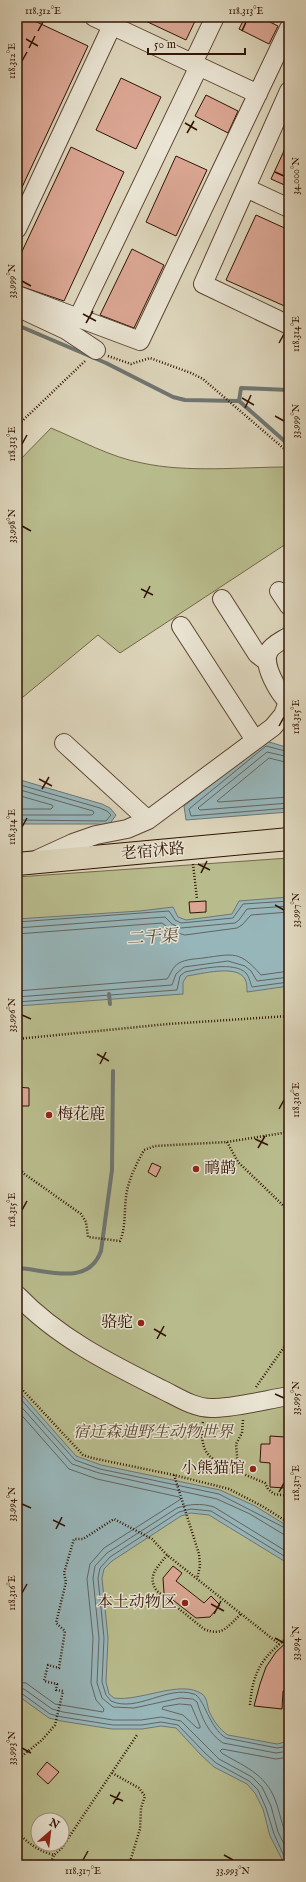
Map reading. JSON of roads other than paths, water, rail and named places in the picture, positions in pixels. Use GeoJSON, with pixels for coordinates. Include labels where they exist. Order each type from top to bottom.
{"type":"FeatureCollection","features":[{"type":"Feature","properties":{"kind":"main road","name":"老宿沭路"},"geometry":{"type":"LineString","coordinates":[[24,863],[289,839]]}},
{"type":"Feature","properties":{"kind":"street"},"geometry":{"type":"LineString","coordinates":[[94,17],[114,21],[196,64],[258,94]]}},
{"type":"Feature","properties":{"kind":"street"},"geometry":{"type":"LineString","coordinates":[[78,318],[196,64],[215,17]]}},
{"type":"Feature","properties":{"kind":"street"},"geometry":{"type":"LineString","coordinates":[[17,229],[114,21]]}},
{"type":"Feature","properties":{"kind":"street"},"geometry":{"type":"LineString","coordinates":[[17,295],[140,341],[289,28]]}},
{"type":"Feature","properties":{"kind":"street"},"geometry":{"type":"LineString","coordinates":[[287,100],[203,284],[289,325]]}},
{"type":"Feature","properties":{"kind":"street"},"geometry":{"type":"LineString","coordinates":[[246,188],[289,208]]}},
{"type":"Feature","properties":{"kind":"street"},"geometry":{"type":"LineString","coordinates":[[17,307],[66,330],[96,350]]}},
{"type":"Feature","properties":{"kind":"street"},"geometry":{"type":"LineString","coordinates":[[279,591],[289,606]]}},
{"type":"Feature","properties":{"kind":"street"},"geometry":{"type":"LineString","coordinates":[[24,863],[96,835],[128,829],[148,820],[273,727],[283,715],[288,702],[278,692],[266,661],[257,654],[222,599]]}},
{"type":"Feature","properties":{"kind":"street"},"geometry":{"type":"LineString","coordinates":[[181,626],[255,740]]}},
{"type":"Feature","properties":{"kind":"street"},"geometry":{"type":"LineString","coordinates":[[266,661],[269,651],[289,636]]}},
{"type":"Feature","properties":{"kind":"street"},"geometry":{"type":"LineString","coordinates":[[64,743],[148,820]]}},
{"type":"Feature","properties":{"kind":"street"},"geometry":{"type":"LineString","coordinates":[[17,1295],[48,1324],[80,1346],[115,1367],[194,1405],[211,1408],[289,1396]]}},
{"type":"Feature","properties":{"kind":"water"},"geometry":{"type":"Polygon","coordinates":[[[266,741],[289,748],[289,812],[186,820],[184,806],[266,741]]]}},
{"type":"Feature","properties":{"kind":"water"},"geometry":{"type":"Polygon","coordinates":[[[17,779],[102,804],[110,808],[116,815],[109,825],[17,824],[17,779]]]}},
{"type":"Feature","properties":{"kind":"water","name":"二干渠"},"geometry":{"type":"Polygon","coordinates":[[[289,897],[289,986],[247,992],[246,981],[241,974],[235,972],[218,971],[187,976],[183,982],[183,994],[17,1006],[17,919],[140,911],[173,907],[178,917],[186,920],[232,914],[239,901],[289,897]]]}},
{"type":"Feature","properties":{"kind":"water"},"geometry":{"type":"Polygon","coordinates":[[[17,1389],[76,1456],[101,1465],[220,1490],[255,1506],[289,1527],[289,1564],[209,1515],[191,1513],[181,1516],[112,1561],[104,1569],[102,1578],[108,1638],[106,1682],[109,1694],[114,1698],[124,1698],[172,1690],[193,1690],[204,1695],[212,1718],[228,1735],[277,1744],[289,1741],[289,1865],[285,1865],[270,1836],[263,1809],[255,1793],[247,1784],[214,1767],[176,1728],[161,1726],[142,1729],[112,1729],[61,1721],[49,1718],[17,1695],[17,1389]]]}},
{"type":"Feature","properties":{"kind":"waterway"},"geometry":{"type":"LineString","coordinates":[[17,325],[106,363],[173,397],[185,400],[239,401],[289,445]]}},
{"type":"Feature","properties":{"kind":"waterway"},"geometry":{"type":"LineString","coordinates":[[239,401],[241,388],[289,390]]}},
{"type":"Feature","properties":{"kind":"waterway"},"geometry":{"type":"LineString","coordinates":[[109,994],[110,1004]]}},
{"type":"Feature","properties":{"kind":"waterway"},"geometry":{"type":"LineString","coordinates":[[17,1268],[52,1273],[76,1273],[86,1269],[95,1262],[101,1251],[112,1170],[113,1071]]}},
{"type":"Feature","properties":{"kind":"place","name":"梅花鹿"},"geometry":{"type":"Point","coordinates":[49,1115]}},
{"type":"Feature","properties":{"kind":"place","name":"鸸鹋"},"geometry":{"type":"Point","coordinates":[196,1169]}},
{"type":"Feature","properties":{"kind":"place","name":"骆驼"},"geometry":{"type":"Point","coordinates":[141,1323]}},
{"type":"Feature","properties":{"kind":"place","name":"小熊猫馆"},"geometry":{"type":"Point","coordinates":[253,1469]}},
{"type":"Feature","properties":{"kind":"place","name":"本土动物区"},"geometry":{"type":"Point","coordinates":[185,1603]}},
{"type":"Feature","properties":{"kind":"park label","name":"宿迁森迪野生动物世界"},"geometry":{"type":"Point","coordinates":[153,1433]}}]}
